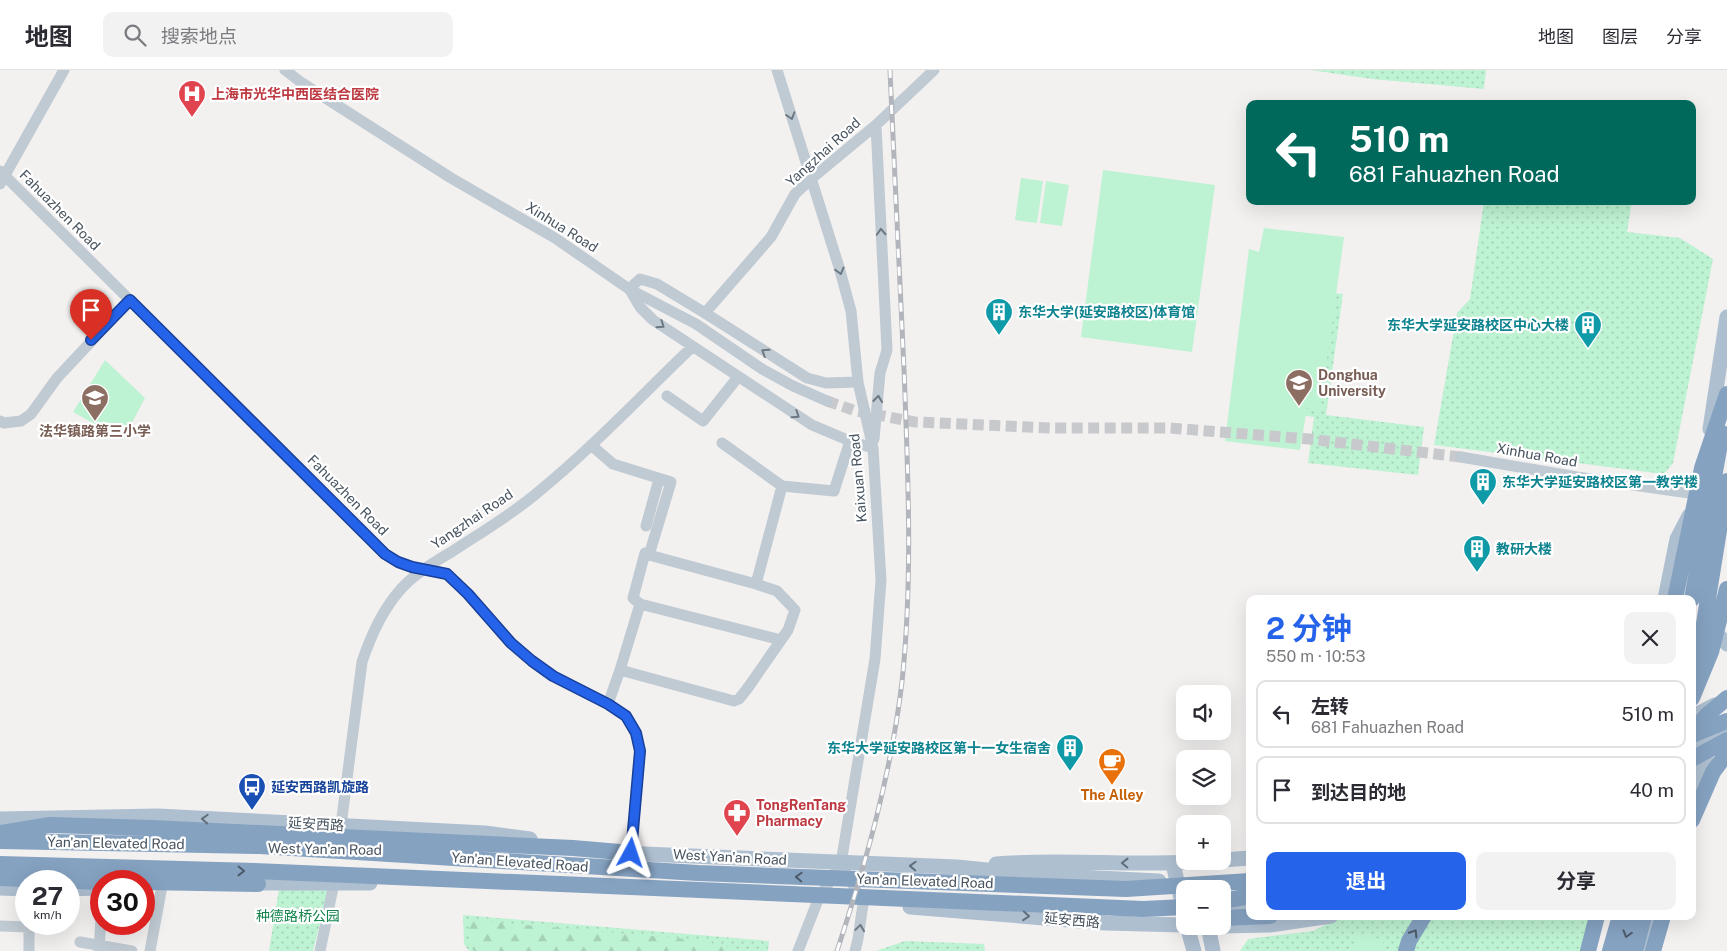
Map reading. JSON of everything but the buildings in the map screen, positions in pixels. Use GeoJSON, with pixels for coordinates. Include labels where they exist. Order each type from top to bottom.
{"type":"FeatureCollection","features":[{"type":"Feature","properties":{"kind":"highway"},"geometry":{"type":"LineString","coordinates":[[1676,595],[1702,468],[1727,394]]}},
{"type":"Feature","properties":{"kind":"highway"},"geometry":{"type":"LineString","coordinates":[[1693,595],[1727,406]]}},
{"type":"Feature","properties":{"kind":"highway"},"geometry":{"type":"LineString","coordinates":[[1696,665],[1727,482]]}},
{"type":"Feature","properties":{"kind":"highway"},"geometry":{"type":"LineString","coordinates":[[1696,688],[1711,652],[1727,589]]}},
{"type":"Feature","properties":{"kind":"highway"},"geometry":{"type":"LineString","coordinates":[[1696,729],[1707,715],[1727,699]]}},
{"type":"Feature","properties":{"kind":"highway"},"geometry":{"type":"LineString","coordinates":[[1696,720],[1727,707]]}},
{"type":"Feature","properties":{"kind":"highway"},"geometry":{"type":"LineString","coordinates":[[1696,733],[1723,730]]}},
{"type":"Feature","properties":{"kind":"highway"},"geometry":{"type":"LineString","coordinates":[[1696,756],[1723,730]]}},
{"type":"Feature","properties":{"kind":"highway"},"geometry":{"type":"LineString","coordinates":[[1696,811],[1713,772],[1727,753]]}},
{"type":"Feature","properties":{"kind":"highway"},"geometry":{"type":"LineString","coordinates":[[0,833],[50,825],[152,828],[573,848],[631,853]]}},
{"type":"Feature","properties":{"kind":"highway","name":"Yan'an Elevated Road"},"geometry":{"type":"LineString","coordinates":[[0,841],[260,846],[698,873],[1126,889],[1246,880]]}},
{"type":"Feature","properties":{"kind":"highway","name":"Yan'an Elevated Road"},"geometry":{"type":"LineString","coordinates":[[0,864],[255,871],[1176,911]]}},
{"type":"Feature","properties":{"kind":"highway"},"geometry":{"type":"LineString","coordinates":[[0,878],[90,884]]}},
{"type":"Feature","properties":{"kind":"highway"},"geometry":{"type":"LineString","coordinates":[[155,882],[258,884]]}},
{"type":"Feature","properties":{"kind":"highway"},"geometry":{"type":"LineString","coordinates":[[1231,899],[1246,897]]}},
{"type":"Feature","properties":{"kind":"highway"},"geometry":{"type":"LineString","coordinates":[[1231,918],[1246,917]]}},
{"type":"Feature","properties":{"kind":"highway"},"geometry":{"type":"LineString","coordinates":[[1406,951],[1409,941],[1422,920]]}},
{"type":"Feature","properties":{"kind":"highway"},"geometry":{"type":"LineString","coordinates":[[1588,951],[1596,920]]}},
{"type":"Feature","properties":{"kind":"highway"},"geometry":{"type":"LineString","coordinates":[[1610,951],[1618,920]]}},
{"type":"Feature","properties":{"kind":"highway"},"geometry":{"type":"LineString","coordinates":[[1622,951],[1631,920]]}},
{"type":"Feature","properties":{"kind":"highway"},"geometry":{"type":"LineString","coordinates":[[1639,951],[1644,920]]}},
{"type":"Feature","properties":{"kind":"highway"},"geometry":{"type":"LineString","coordinates":[[1653,951],[1662,920]]}},
{"type":"Feature","properties":{"kind":"main road"},"geometry":{"type":"LineString","coordinates":[[1682,595],[1700,494],[1727,317]]}},
{"type":"Feature","properties":{"kind":"main road"},"geometry":{"type":"LineString","coordinates":[[1696,677],[1725,499],[1727,473]]}},
{"type":"Feature","properties":{"kind":"main road"},"geometry":{"type":"LineString","coordinates":[[1666,595],[1677,538],[1700,494]]}},
{"type":"Feature","properties":{"kind":"main road"},"geometry":{"type":"LineString","coordinates":[[1706,623],[1727,644]]}},
{"type":"Feature","properties":{"kind":"main road"},"geometry":{"type":"LineString","coordinates":[[1696,715],[1727,699]]}},
{"type":"Feature","properties":{"kind":"main road"},"geometry":{"type":"LineString","coordinates":[[1696,747],[1723,730]]}},
{"type":"Feature","properties":{"kind":"main road"},"geometry":{"type":"LineString","coordinates":[[1696,793],[1723,730]]}},
{"type":"Feature","properties":{"kind":"main road","name":"延安西路"},"geometry":{"type":"LineString","coordinates":[[0,819],[158,816],[341,825],[485,833],[631,853]]}},
{"type":"Feature","properties":{"kind":"main road","name":"West Yan'an Road"},"geometry":{"type":"LineString","coordinates":[[0,833],[162,845],[338,850],[688,855],[957,868],[1176,883]]}},
{"type":"Feature","properties":{"kind":"main road"},"geometry":{"type":"LineString","coordinates":[[687,891],[688,855]]}},
{"type":"Feature","properties":{"kind":"main road"},"geometry":{"type":"LineString","coordinates":[[1231,859],[1246,858]]}},
{"type":"Feature","properties":{"kind":"main road"},"geometry":{"type":"LineString","coordinates":[[957,868],[1015,862],[1176,864]]}},
{"type":"Feature","properties":{"kind":"main road"},"geometry":{"type":"LineString","coordinates":[[1173,864],[1183,880]]}},
{"type":"Feature","properties":{"kind":"main road"},"geometry":{"type":"LineString","coordinates":[[0,872],[258,884]]}},
{"type":"Feature","properties":{"kind":"main road","name":"West Yan'an Road"},"geometry":{"type":"LineString","coordinates":[[1231,881],[1246,880]]}},
{"type":"Feature","properties":{"kind":"main road"},"geometry":{"type":"LineString","coordinates":[[155,886],[334,883],[505,885],[687,891],[926,908],[970,902],[1176,911]]}},
{"type":"Feature","properties":{"kind":"main road"},"geometry":{"type":"LineString","coordinates":[[0,888],[15,889]]}},
{"type":"Feature","properties":{"kind":"main road"},"geometry":{"type":"LineString","coordinates":[[1231,906],[1246,905]]}},
{"type":"Feature","properties":{"kind":"main road","name":"延安西路"},"geometry":{"type":"LineString","coordinates":[[926,908],[1106,923],[1176,926]]}},
{"type":"Feature","properties":{"kind":"main road","name":"延安西路"},"geometry":{"type":"LineString","coordinates":[[1231,926],[1270,925],[1304,920]]}},
{"type":"Feature","properties":{"kind":"main road"},"geometry":{"type":"LineString","coordinates":[[1639,951],[1652,920]]}},
{"type":"Feature","properties":{"kind":"main road"},"geometry":{"type":"LineString","coordinates":[[1190,935],[1194,951]]}},
{"type":"Feature","properties":{"kind":"main road"},"geometry":{"type":"LineString","coordinates":[[1210,935],[1214,951]]}},
{"type":"Feature","properties":{"kind":"street"},"geometry":{"type":"LineString","coordinates":[[1,177],[64,70]]}},
{"type":"Feature","properties":{"kind":"street","name":"Xinhua Road"},"geometry":{"type":"LineString","coordinates":[[285,70],[302,83],[451,178],[555,238],[629,289],[696,324],[762,369],[826,401]]}},
{"type":"Feature","properties":{"kind":"street","name":"Kaixuan Road"},"geometry":{"type":"LineString","coordinates":[[777,70],[840,267],[851,311],[858,382],[873,448],[881,580],[876,658],[841,863],[818,900],[798,951]]}},
{"type":"Feature","properties":{"kind":"street","name":"Yangzhai Road"},"geometry":{"type":"LineString","coordinates":[[705,312],[771,237],[795,194],[876,125],[934,70]]}},
{"type":"Feature","properties":{"kind":"street"},"geometry":{"type":"LineString","coordinates":[[858,382],[826,384],[807,378],[705,312],[647,280],[640,278],[629,289],[646,314],[738,377],[812,425],[850,441],[873,448],[880,373],[887,350],[876,125]]}},
{"type":"Feature","properties":{"kind":"street","name":"Fahuazhen Road"},"geometry":{"type":"LineString","coordinates":[[1,177],[130,300],[385,554],[398,562],[423,570],[436,571],[451,577],[511,643],[532,661],[560,680],[608,704],[626,716],[636,733],[640,751],[631,853]]}},
{"type":"Feature","properties":{"kind":"street"},"geometry":{"type":"LineString","coordinates":[[0,434],[2,422],[21,421],[31,414],[57,378],[130,300]]}},
{"type":"Feature","properties":{"kind":"street","name":"Yangzhai Road"},"geometry":{"type":"LineString","coordinates":[[338,850],[362,662],[369,641],[386,608],[402,588],[423,570],[510,514],[538,492],[591,445],[692,347]]}},
{"type":"Feature","properties":{"kind":"street"},"geometry":{"type":"LineString","coordinates":[[667,396],[704,421],[738,377]]}},
{"type":"Feature","properties":{"kind":"street"},"geometry":{"type":"LineString","coordinates":[[722,443],[782,486],[834,490],[850,441]]}},
{"type":"Feature","properties":{"kind":"street"},"geometry":{"type":"LineString","coordinates":[[591,445],[613,464],[671,482],[649,555]]}},
{"type":"Feature","properties":{"kind":"street","name":"Xinhua Road"},"geometry":{"type":"LineString","coordinates":[[1461,457],[1577,477],[1725,499]]}},
{"type":"Feature","properties":{"kind":"street"},"geometry":{"type":"LineString","coordinates":[[646,526],[659,479]]}},
{"type":"Feature","properties":{"kind":"street"},"geometry":{"type":"LineString","coordinates":[[756,584],[782,486]]}},
{"type":"Feature","properties":{"kind":"street"},"geometry":{"type":"LineString","coordinates":[[620,670],[734,701],[739,699],[747,689],[788,630],[795,610],[777,591],[646,553],[633,598],[640,604],[781,640]]}},
{"type":"Feature","properties":{"kind":"street"},"geometry":{"type":"LineString","coordinates":[[608,704],[640,604]]}},
{"type":"Feature","properties":{"kind":"street"},"geometry":{"type":"LineString","coordinates":[[841,863],[863,904],[855,951]]}},
{"type":"Feature","properties":{"kind":"street"},"geometry":{"type":"LineString","coordinates":[[320,951],[334,883]]}},
{"type":"Feature","properties":{"kind":"street"},"geometry":{"type":"LineString","coordinates":[[150,951],[162,886]]}},
{"type":"Feature","properties":{"kind":"street"},"geometry":{"type":"LineString","coordinates":[[0,926],[15,926]]}},
{"type":"Feature","properties":{"kind":"street"},"geometry":{"type":"LineString","coordinates":[[29,935],[29,951]]}},
{"type":"Feature","properties":{"kind":"street"},"geometry":{"type":"LineString","coordinates":[[99,948],[100,935]]}},
{"type":"Feature","properties":{"kind":"street"},"geometry":{"type":"LineString","coordinates":[[80,942],[99,948],[132,951]]}},
{"type":"Feature","properties":{"kind":"green space"},"geometry":{"type":"Polygon","coordinates":[[[1311,70],[1486,70],[1484,89],[1372,79],[1311,70]]]}},
{"type":"Feature","properties":{"kind":"green space"},"geometry":{"type":"Polygon","coordinates":[[[1103,170],[1215,185],[1192,352],[1081,337],[1103,170]]]}},
{"type":"Feature","properties":{"kind":"green space"},"geometry":{"type":"Polygon","coordinates":[[[1021,178],[1043,181],[1037,223],[1015,220],[1021,178]]]}},
{"type":"Feature","properties":{"kind":"green space"},"geometry":{"type":"Polygon","coordinates":[[[1046,181],[1069,185],[1062,226],[1040,223],[1046,181]]]}},
{"type":"Feature","properties":{"kind":"green space"},"geometry":{"type":"Polygon","coordinates":[[[1483,205],[1631,205],[1627,232],[1680,238],[1713,259],[1673,463],[1664,474],[1434,445],[1457,313],[1470,299],[1483,205]]]}},
{"type":"Feature","properties":{"kind":"green space"},"geometry":{"type":"Polygon","coordinates":[[[1264,228],[1344,237],[1320,410],[1307,408],[1300,450],[1225,441],[1249,249],[1259,252],[1264,228]]]}},
{"type":"Feature","properties":{"kind":"green space"},"geometry":{"type":"Polygon","coordinates":[[[1249,284],[1343,294],[1326,415],[1424,427],[1418,475],[1308,463],[1314,417],[1234,405],[1249,284]]]}},
{"type":"Feature","properties":{"kind":"green space"},"geometry":{"type":"Polygon","coordinates":[[[105,360],[145,398],[123,440],[73,412],[105,360]]]}},
{"type":"Feature","properties":{"kind":"green space","name":"种德路桥公园"},"geometry":{"type":"Polygon","coordinates":[[[329,887],[313,951],[269,951],[279,889],[329,887]]]}},
{"type":"Feature","properties":{"kind":"green space"},"geometry":{"type":"Polygon","coordinates":[[[463,915],[769,941],[768,951],[469,951],[464,944],[463,915]]]}},
{"type":"Feature","properties":{"kind":"green space"},"geometry":{"type":"Polygon","coordinates":[[[469,920],[698,940],[744,951],[474,951],[469,945],[469,920]]]}},
{"type":"Feature","properties":{"kind":"green space"},"geometry":{"type":"Polygon","coordinates":[[[1335,920],[1590,920],[1582,951],[1240,951],[1248,939],[1313,931],[1335,920]]]}},
{"type":"Feature","properties":{"kind":"green space"},"geometry":{"type":"Polygon","coordinates":[[[1357,933],[1384,940],[1381,951],[1351,951],[1357,933]]]}},
{"type":"Feature","properties":{"kind":"green space"},"geometry":{"type":"Polygon","coordinates":[[[905,941],[984,944],[985,951],[876,951],[905,941]]]}},
{"type":"Feature","properties":{"kind":"tunnel"},"geometry":{"type":"LineString","coordinates":[[827,401],[856,411],[915,422],[1052,428],[1170,428],[1309,439],[1461,457]]}},
{"type":"Feature","properties":{"kind":"railway"},"geometry":{"type":"LineString","coordinates":[[837,951],[858,885],[876,818],[891,750],[902,682],[908,604],[908,487],[890,70]]}},
{"type":"Feature","properties":{"kind":"place","name":"上海市光华中西医结合医院"},"geometry":{"type":"Point","coordinates":[192,118]}},
{"type":"Feature","properties":{"kind":"place","name":"东华大学(延安路校区)体育馆"},"geometry":{"type":"Point","coordinates":[999,336]}},
{"type":"Feature","properties":{"kind":"place","name":"东华大学延安路校区中心大楼"},"geometry":{"type":"Point","coordinates":[1588,349]}},
{"type":"Feature","properties":{"kind":"place","name":"Donghua University"},"geometry":{"type":"Point","coordinates":[1299,407]}},
{"type":"Feature","properties":{"kind":"place","name":"法华镇路第三小学"},"geometry":{"type":"Point","coordinates":[95,422]}},
{"type":"Feature","properties":{"kind":"place","name":"东华大学延安路校区第一教学楼"},"geometry":{"type":"Point","coordinates":[1483,506]}},
{"type":"Feature","properties":{"kind":"place","name":"教研大楼"},"geometry":{"type":"Point","coordinates":[1477,573]}},
{"type":"Feature","properties":{"kind":"place","name":"东华大学延安路校区第十一女生宿舍"},"geometry":{"type":"Point","coordinates":[1070,772]}},
{"type":"Feature","properties":{"kind":"place","name":"The Alley"},"geometry":{"type":"Point","coordinates":[1112,786]}},
{"type":"Feature","properties":{"kind":"place","name":"延安西路凯旋路"},"geometry":{"type":"Point","coordinates":[252,811]}},
{"type":"Feature","properties":{"kind":"place","name":"TongRenTang Pharmacy"},"geometry":{"type":"Point","coordinates":[737,837]}},
{"type":"Feature","properties":{"kind":"route"},"geometry":{"type":"LineString","coordinates":[[91,340],[130,300],[385,554],[398,562],[412,567],[447,574],[468,594],[511,643],[532,661],[553,676],[608,704],[626,716],[636,733],[640,751],[631,853]]}}]}
